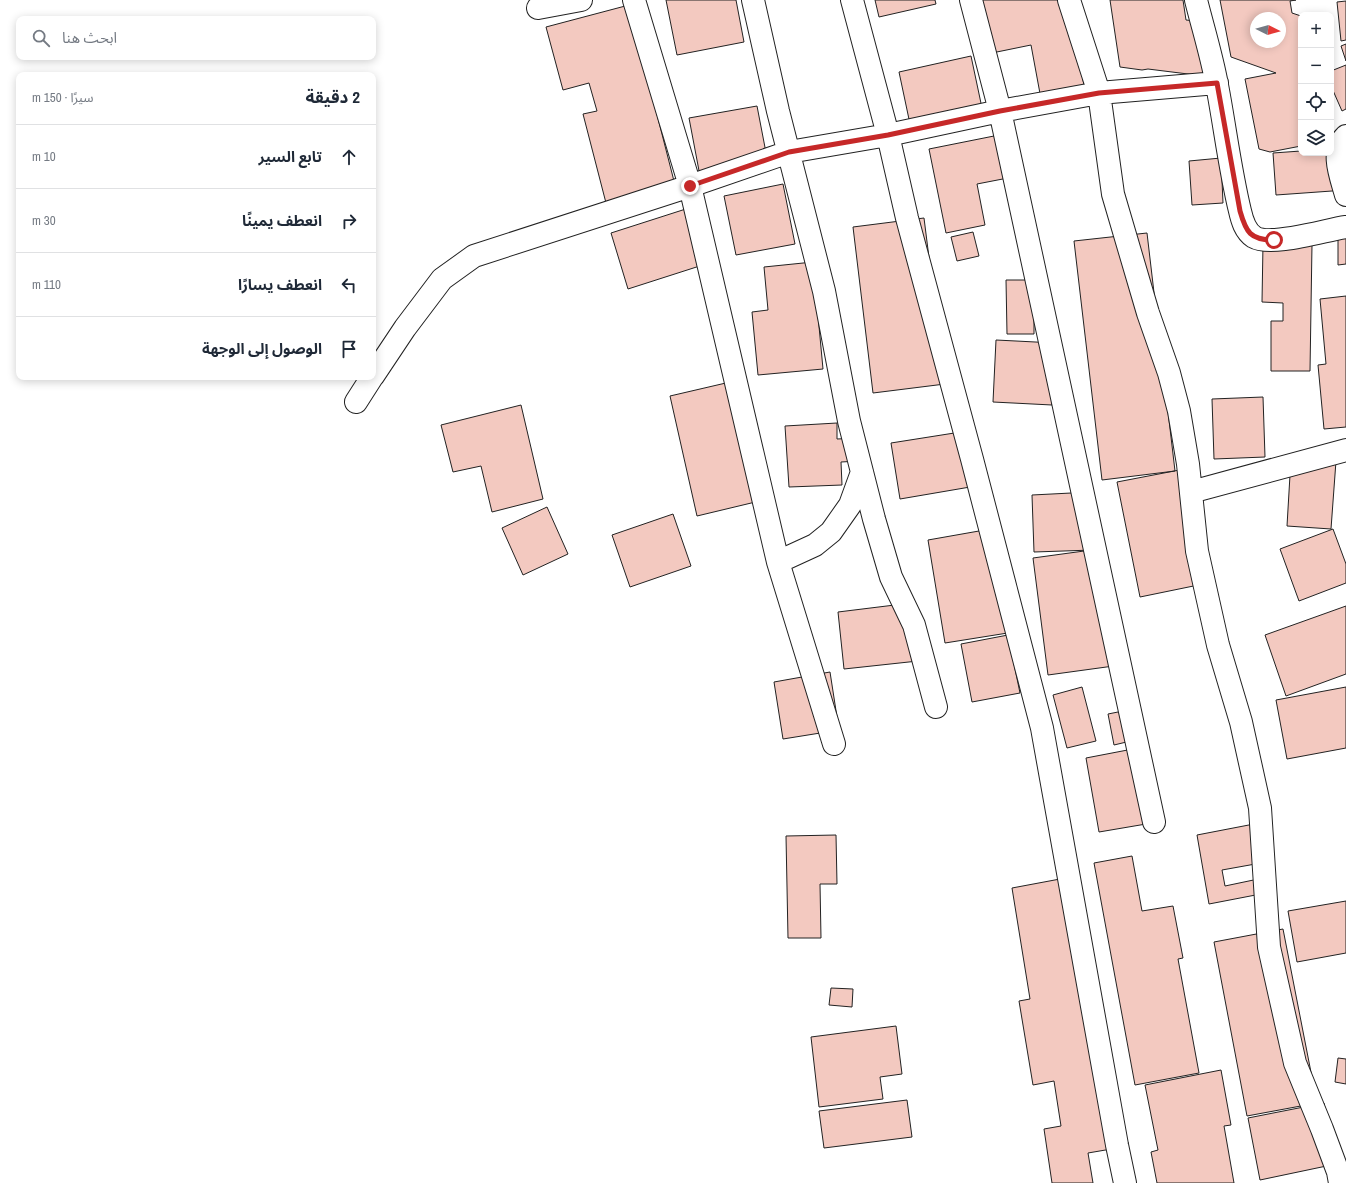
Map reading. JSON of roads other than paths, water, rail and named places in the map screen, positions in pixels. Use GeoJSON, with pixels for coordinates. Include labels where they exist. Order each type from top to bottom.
{"type":"FeatureCollection","features":[{"type":"Feature","properties":{"kind":"street"},"geometry":{"type":"LineString","coordinates":[[538,8],[581,0]]}},
{"type":"Feature","properties":{"kind":"street"},"geometry":{"type":"LineString","coordinates":[[634,0],[690,186],[778,562],[834,744]]}},
{"type":"Feature","properties":{"kind":"street"},"geometry":{"type":"LineString","coordinates":[[753,0],[778,111],[824,291],[849,421],[874,519],[891,577],[914,625],[936,707]]}},
{"type":"Feature","properties":{"kind":"street"},"geometry":{"type":"LineString","coordinates":[[852,0],[888,135],[907,218],[1042,728],[1125,1183]]}},
{"type":"Feature","properties":{"kind":"street"},"geometry":{"type":"LineString","coordinates":[[971,0],[1000,111],[1154,822]]}},
{"type":"Feature","properties":{"kind":"street"},"geometry":{"type":"LineString","coordinates":[[1069,0],[1099,93],[1113,194],[1148,314],[1169,373],[1179,411],[1191,492],[1197,552],[1218,645],[1241,722],[1260,808],[1269,947],[1295,1063],[1322,1129],[1338,1172],[1340,1183]]}},
{"type":"Feature","properties":{"kind":"street"},"geometry":{"type":"LineString","coordinates":[[1196,0],[1217,83],[1240,211],[1248,232],[1255,238],[1274,240],[1346,227]]}},
{"type":"Feature","properties":{"kind":"street"},"geometry":{"type":"LineString","coordinates":[[376,372],[405,328],[442,279],[474,256],[690,186],[789,152],[888,135],[1000,111],[1099,93],[1217,83]]}},
{"type":"Feature","properties":{"kind":"street"},"geometry":{"type":"LineString","coordinates":[[1346,136],[1339,147],[1338,157],[1339,168],[1346,195]]}},
{"type":"Feature","properties":{"kind":"street"},"geometry":{"type":"LineString","coordinates":[[356,402],[371,380]]}},
{"type":"Feature","properties":{"kind":"street"},"geometry":{"type":"LineString","coordinates":[[1191,492],[1346,450]]}},
{"type":"Feature","properties":{"kind":"street"},"geometry":{"type":"LineString","coordinates":[[778,562],[815,545],[831,532],[850,505],[862,472]]}}]}
